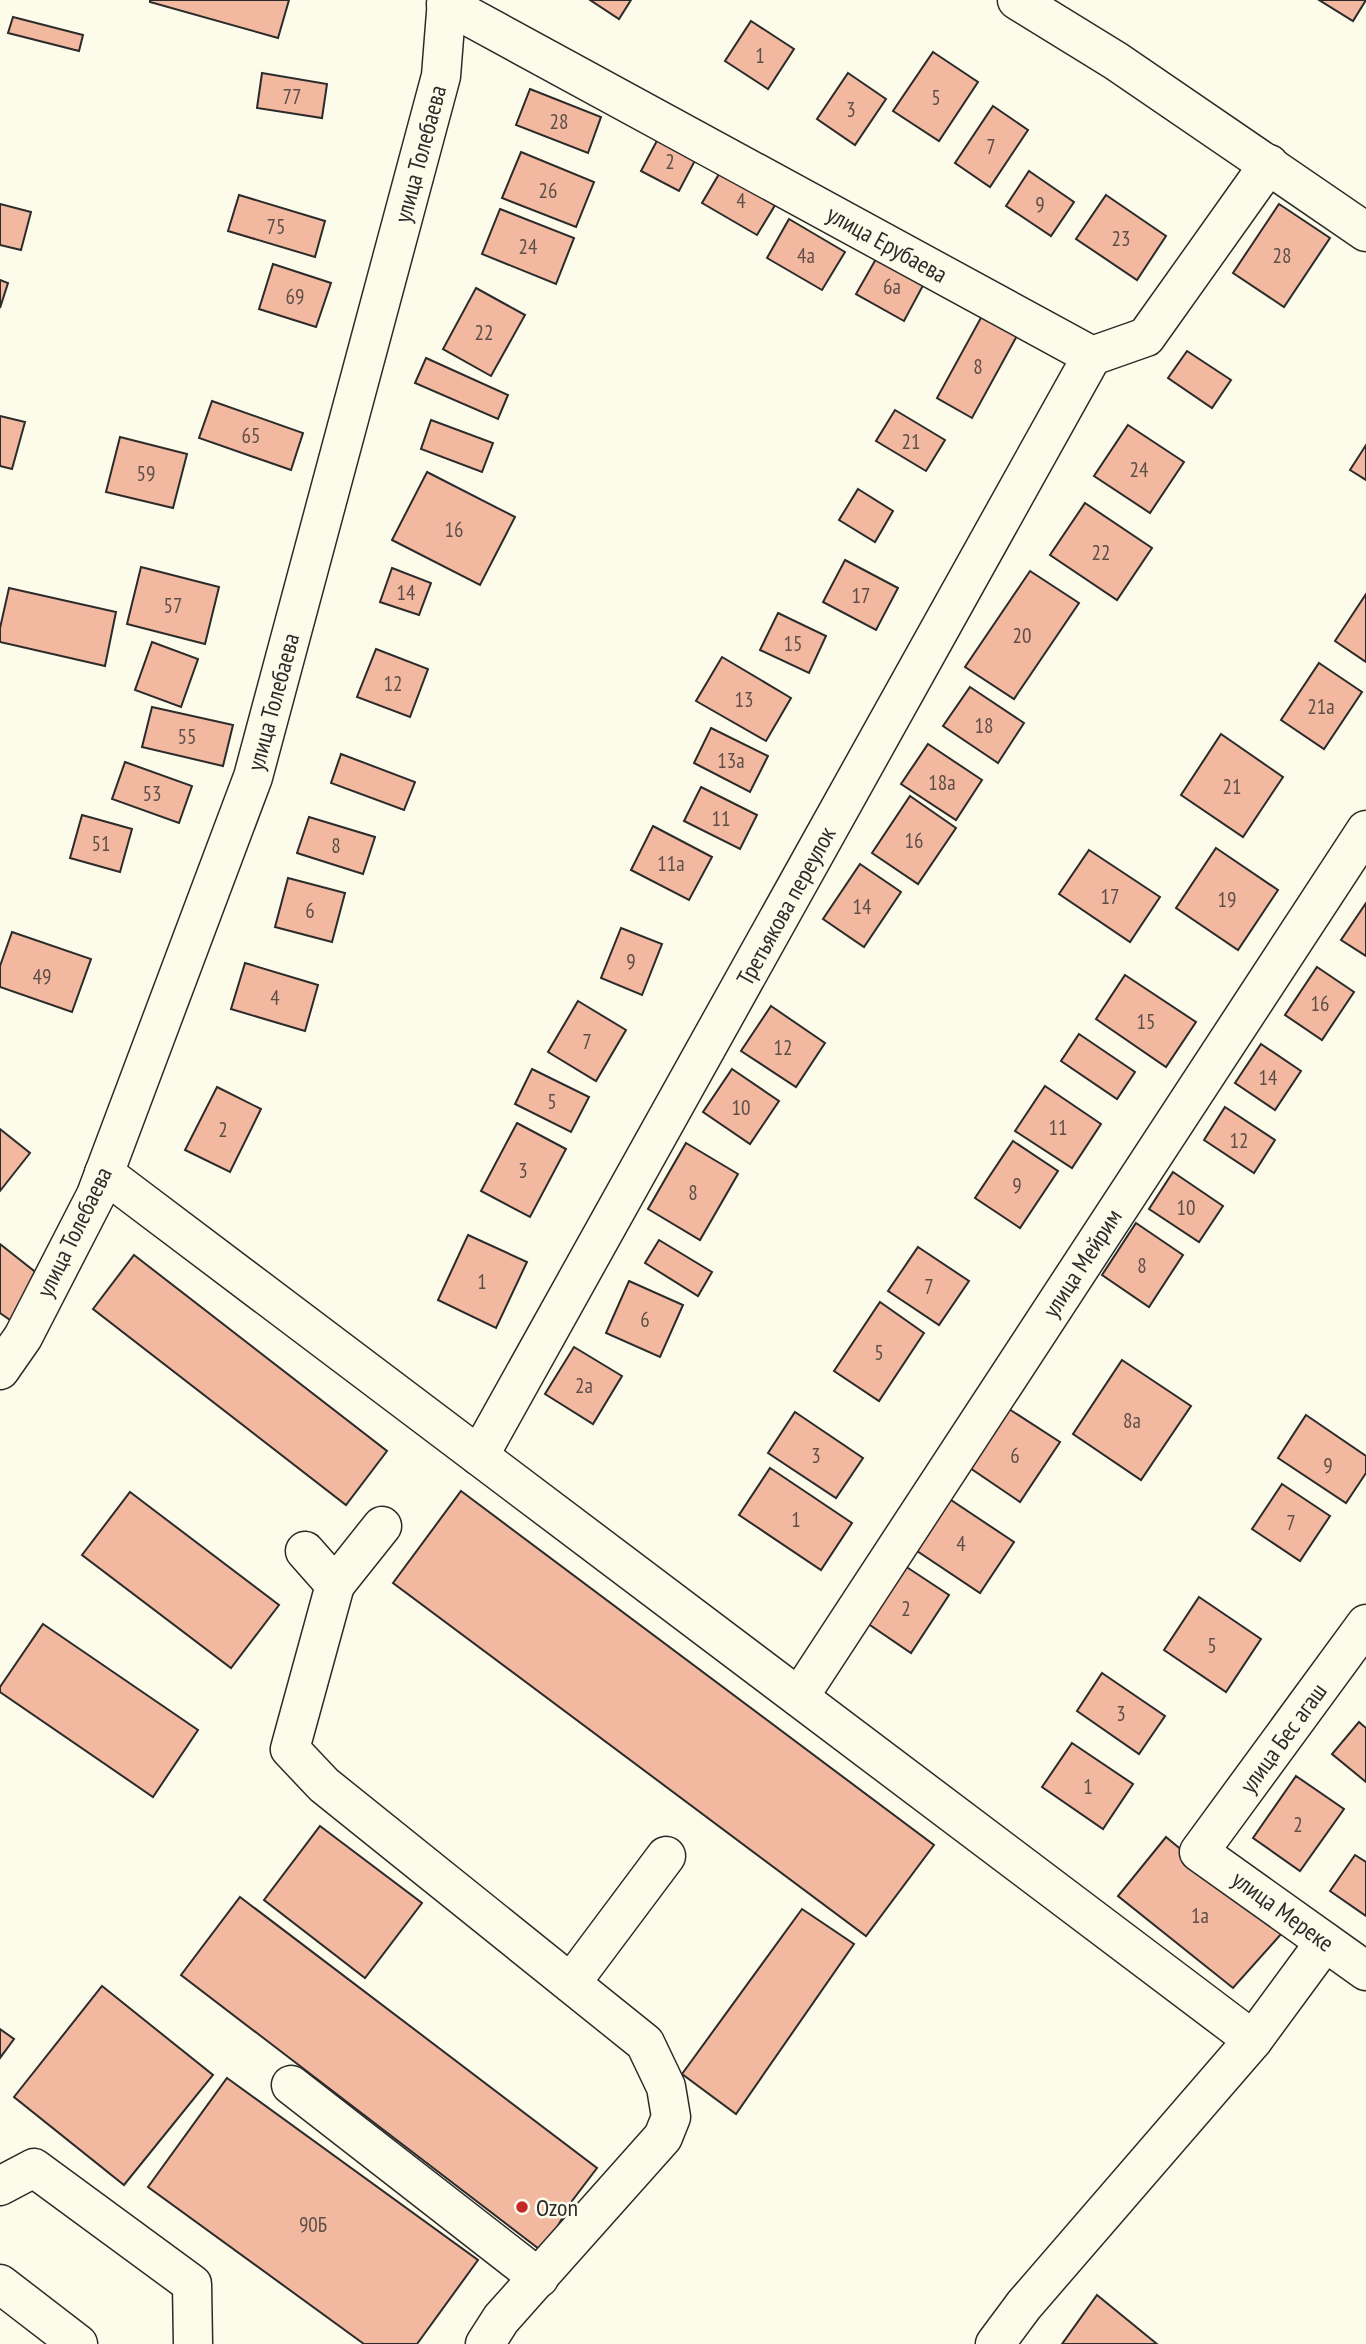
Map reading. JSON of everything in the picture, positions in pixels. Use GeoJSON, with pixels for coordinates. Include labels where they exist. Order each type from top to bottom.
{"type":"FeatureCollection","features":[{"type":"Feature","properties":{"kind":"street"},"geometry":{"type":"LineString","coordinates":[[1017,0],[1116,61],[1366,232]]}},
{"type":"Feature","properties":{"kind":"street","name":"улица Ерубаева"},"geometry":{"type":"LineString","coordinates":[[446,2],[1093,356]]}},
{"type":"Feature","properties":{"kind":"street","name":"улица Толебаева"},"geometry":{"type":"LineString","coordinates":[[0,1370],[23,1337],[96,1195],[253,777],[441,76],[446,2]]}},
{"type":"Feature","properties":{"kind":"street"},"geometry":{"type":"LineString","coordinates":[[1093,356],[1146,337],[1269,164]]}},
{"type":"Feature","properties":{"kind":"street","name":"Третьякова переулок"},"geometry":{"type":"LineString","coordinates":[[479,1456],[1093,356]]}},
{"type":"Feature","properties":{"kind":"street","name":"улица Мейрим"},"geometry":{"type":"LineString","coordinates":[[799,1697],[1366,830]]}},
{"type":"Feature","properties":{"kind":"street"},"geometry":{"type":"LineString","coordinates":[[104,1173],[1253,2040]]}},
{"type":"Feature","properties":{"kind":"street"},"geometry":{"type":"LineString","coordinates":[[382,1526],[335,1585],[290,1749],[324,1785],[645,2043],[666,2087],[671,2117],[663,2137],[501,2319],[485,2344]]}},
{"type":"Feature","properties":{"kind":"street"},"geometry":{"type":"LineString","coordinates":[[305,1551],[335,1585]]}},
{"type":"Feature","properties":{"kind":"street","name":"улица Бес агаш"},"geometry":{"type":"LineString","coordinates":[[1199,1852],[1366,1624]]}},
{"type":"Feature","properties":{"kind":"street","name":"улица Мереке"},"geometry":{"type":"LineString","coordinates":[[1199,1852],[1366,1971]]}},
{"type":"Feature","properties":{"kind":"street"},"geometry":{"type":"LineString","coordinates":[[570,1983],[666,1856]]}},
{"type":"Feature","properties":{"kind":"street"},"geometry":{"type":"LineString","coordinates":[[995,2344],[1024,2305],[1253,2040],[1325,1942]]}},
{"type":"Feature","properties":{"kind":"street"},"geometry":{"type":"LineString","coordinates":[[291,2085],[538,2278]]}},
{"type":"Feature","properties":{"kind":"street"},"geometry":{"type":"LineString","coordinates":[[0,2186],[34,2168],[191,2284],[193,2344]]}},
{"type":"Feature","properties":{"kind":"street"},"geometry":{"type":"LineString","coordinates":[[0,2284],[78,2344]]}},
{"type":"Feature","properties":{"kind":"building"},"geometry":{"type":"Polygon","coordinates":[[[150,0],[289,0],[278,38],[150,0]]]}},
{"type":"Feature","properties":{"kind":"building"},"geometry":{"type":"Polygon","coordinates":[[[590,0],[631,0],[619,19],[590,0]]]}},
{"type":"Feature","properties":{"kind":"building"},"geometry":{"type":"Polygon","coordinates":[[[1319,0],[1366,0],[1353,21],[1319,0]]]}},
{"type":"Feature","properties":{"kind":"building"},"geometry":{"type":"Polygon","coordinates":[[[13,17],[83,35],[79,51],[8,33],[13,17]]]}},
{"type":"Feature","properties":{"kind":"building"},"geometry":{"type":"Polygon","coordinates":[[[751,21],[794,49],[768,89],[725,61],[751,21]]]}},
{"type":"Feature","properties":{"kind":"building"},"geometry":{"type":"Polygon","coordinates":[[[933,52],[978,82],[939,141],[893,111],[933,52]]]}},
{"type":"Feature","properties":{"kind":"building"},"geometry":{"type":"Polygon","coordinates":[[[262,73],[327,84],[322,118],[257,108],[262,73]]]}},
{"type":"Feature","properties":{"kind":"building"},"geometry":{"type":"Polygon","coordinates":[[[848,73],[886,99],[855,145],[817,119],[848,73]]]}},
{"type":"Feature","properties":{"kind":"building"},"geometry":{"type":"Polygon","coordinates":[[[530,89],[601,117],[588,153],[516,125],[530,89]]]}},
{"type":"Feature","properties":{"kind":"building"},"geometry":{"type":"Polygon","coordinates":[[[993,106],[1028,130],[990,187],[955,163],[993,106]]]}},
{"type":"Feature","properties":{"kind":"building"},"geometry":{"type":"Polygon","coordinates":[[[662,131],[700,151],[679,191],[641,171],[662,131]]]}},
{"type":"Feature","properties":{"kind":"building"},"geometry":{"type":"Polygon","coordinates":[[[521,152],[594,182],[576,227],[502,198],[521,152]]]}},
{"type":"Feature","properties":{"kind":"building"},"geometry":{"type":"Polygon","coordinates":[[[725,164],[780,197],[757,235],[702,203],[725,164]]]}},
{"type":"Feature","properties":{"kind":"building"},"geometry":{"type":"Polygon","coordinates":[[[1029,171],[1074,202],[1051,236],[1006,206],[1029,171]]]}},
{"type":"Feature","properties":{"kind":"building"},"geometry":{"type":"Polygon","coordinates":[[[239,195],[325,221],[315,257],[228,231],[239,195]]]}},
{"type":"Feature","properties":{"kind":"building"},"geometry":{"type":"Polygon","coordinates":[[[1106,195],[1166,236],[1137,280],[1076,239],[1106,195]]]}},
{"type":"Feature","properties":{"kind":"building"},"geometry":{"type":"Polygon","coordinates":[[[0,204],[31,212],[21,250],[0,245],[0,204]]]}},
{"type":"Feature","properties":{"kind":"building"},"geometry":{"type":"Polygon","coordinates":[[[1279,204],[1330,238],[1284,307],[1233,273],[1279,204]]]}},
{"type":"Feature","properties":{"kind":"building"},"geometry":{"type":"Polygon","coordinates":[[[500,209],[574,238],[556,284],[482,254],[500,209]]]}},
{"type":"Feature","properties":{"kind":"building"},"geometry":{"type":"Polygon","coordinates":[[[789,219],[845,252],[822,290],[767,258],[789,219]]]}},
{"type":"Feature","properties":{"kind":"building"},"geometry":{"type":"Polygon","coordinates":[[[880,252],[927,278],[904,321],[856,294],[880,252]]]}},
{"type":"Feature","properties":{"kind":"building"},"geometry":{"type":"Polygon","coordinates":[[[273,264],[331,283],[316,327],[259,309],[273,264]]]}},
{"type":"Feature","properties":{"kind":"building"},"geometry":{"type":"Polygon","coordinates":[[[0,280],[8,283],[0,308],[0,280]]]}},
{"type":"Feature","properties":{"kind":"building"},"geometry":{"type":"Polygon","coordinates":[[[476,288],[525,315],[491,376],[443,349],[476,288]]]}},
{"type":"Feature","properties":{"kind":"building"},"geometry":{"type":"Polygon","coordinates":[[[983,314],[1018,334],[972,418],[937,398],[983,314]]]}},
{"type":"Feature","properties":{"kind":"building"},"geometry":{"type":"Polygon","coordinates":[[[1187,351],[1231,380],[1212,408],[1168,378],[1187,351]]]}},
{"type":"Feature","properties":{"kind":"building"},"geometry":{"type":"Polygon","coordinates":[[[426,358],[508,395],[498,419],[415,383],[426,358]]]}},
{"type":"Feature","properties":{"kind":"building"},"geometry":{"type":"Polygon","coordinates":[[[212,401],[303,433],[291,470],[199,438],[212,401]]]}},
{"type":"Feature","properties":{"kind":"building"},"geometry":{"type":"Polygon","coordinates":[[[895,410],[945,440],[926,471],[876,441],[895,410]]]}},
{"type":"Feature","properties":{"kind":"building"},"geometry":{"type":"Polygon","coordinates":[[[0,416],[25,422],[12,469],[0,466],[0,416]]]}},
{"type":"Feature","properties":{"kind":"building"},"geometry":{"type":"Polygon","coordinates":[[[431,420],[493,443],[482,472],[421,449],[431,420]]]}},
{"type":"Feature","properties":{"kind":"building"},"geometry":{"type":"Polygon","coordinates":[[[1128,425],[1184,462],[1150,513],[1094,476],[1128,425]]]}},
{"type":"Feature","properties":{"kind":"building"},"geometry":{"type":"Polygon","coordinates":[[[120,437],[187,454],[173,508],[106,492],[120,437]]]}},
{"type":"Feature","properties":{"kind":"building"},"geometry":{"type":"Polygon","coordinates":[[[1366,445],[1366,480],[1350,470],[1366,445]]]}},
{"type":"Feature","properties":{"kind":"building"},"geometry":{"type":"Polygon","coordinates":[[[427,472],[515,517],[480,585],[392,540],[427,472]]]}},
{"type":"Feature","properties":{"kind":"building"},"geometry":{"type":"Polygon","coordinates":[[[858,489],[893,511],[875,542],[839,520],[858,489]]]}},
{"type":"Feature","properties":{"kind":"building"},"geometry":{"type":"Polygon","coordinates":[[[1085,503],[1152,548],[1117,600],[1050,555],[1085,503]]]}},
{"type":"Feature","properties":{"kind":"building"},"geometry":{"type":"Polygon","coordinates":[[[845,560],[898,588],[876,630],[823,602],[845,560]]]}},
{"type":"Feature","properties":{"kind":"building"},"geometry":{"type":"Polygon","coordinates":[[[141,567],[219,587],[205,644],[127,624],[141,567]]]}},
{"type":"Feature","properties":{"kind":"building"},"geometry":{"type":"Polygon","coordinates":[[[392,568],[431,583],[419,615],[380,602],[392,568]]]}},
{"type":"Feature","properties":{"kind":"building"},"geometry":{"type":"Polygon","coordinates":[[[1030,571],[1079,603],[1014,699],[965,667],[1030,571]]]}},
{"type":"Feature","properties":{"kind":"building"},"geometry":{"type":"Polygon","coordinates":[[[9,588],[116,612],[105,666],[0,642],[0,628],[9,588]]]}},
{"type":"Feature","properties":{"kind":"building"},"geometry":{"type":"Polygon","coordinates":[[[1366,594],[1366,662],[1335,641],[1366,594]]]}},
{"type":"Feature","properties":{"kind":"building"},"geometry":{"type":"Polygon","coordinates":[[[778,613],[826,636],[809,673],[760,650],[778,613]]]}},
{"type":"Feature","properties":{"kind":"building"},"geometry":{"type":"Polygon","coordinates":[[[152,642],[198,659],[181,707],[135,690],[152,642]]]}},
{"type":"Feature","properties":{"kind":"building"},"geometry":{"type":"Polygon","coordinates":[[[376,649],[428,669],[410,717],[357,697],[376,649]]]}},
{"type":"Feature","properties":{"kind":"building"},"geometry":{"type":"Polygon","coordinates":[[[722,657],[791,698],[766,741],[696,701],[722,657]]]}},
{"type":"Feature","properties":{"kind":"building"},"geometry":{"type":"Polygon","coordinates":[[[1319,663],[1362,692],[1324,749],[1281,720],[1319,663]]]}},
{"type":"Feature","properties":{"kind":"building"},"geometry":{"type":"Polygon","coordinates":[[[970,687],[1024,723],[998,763],[943,726],[970,687]]]}},
{"type":"Feature","properties":{"kind":"building"},"geometry":{"type":"Polygon","coordinates":[[[152,707],[233,725],[223,766],[142,747],[152,707]]]}},
{"type":"Feature","properties":{"kind":"building"},"geometry":{"type":"Polygon","coordinates":[[[711,728],[768,756],[750,792],[694,763],[711,728]]]}},
{"type":"Feature","properties":{"kind":"building"},"geometry":{"type":"Polygon","coordinates":[[[1221,734],[1283,777],[1243,837],[1181,795],[1221,734]]]}},
{"type":"Feature","properties":{"kind":"building"},"geometry":{"type":"Polygon","coordinates":[[[928,744],[982,780],[956,820],[901,784],[928,744]]]}},
{"type":"Feature","properties":{"kind":"building"},"geometry":{"type":"Polygon","coordinates":[[[341,754],[415,782],[404,810],[331,783],[341,754]]]}},
{"type":"Feature","properties":{"kind":"building"},"geometry":{"type":"Polygon","coordinates":[[[125,762],[192,786],[179,823],[112,799],[125,762]]]}},
{"type":"Feature","properties":{"kind":"building"},"geometry":{"type":"Polygon","coordinates":[[[701,787],[757,815],[740,849],[684,821],[701,787]]]}},
{"type":"Feature","properties":{"kind":"building"},"geometry":{"type":"Polygon","coordinates":[[[910,796],[956,828],[918,884],[872,853],[910,796]]]}},
{"type":"Feature","properties":{"kind":"building"},"geometry":{"type":"Polygon","coordinates":[[[82,815],[132,829],[120,872],[70,858],[82,815]]]}},
{"type":"Feature","properties":{"kind":"building"},"geometry":{"type":"Polygon","coordinates":[[[309,817],[375,837],[363,874],[297,853],[309,817]]]}},
{"type":"Feature","properties":{"kind":"building"},"geometry":{"type":"Polygon","coordinates":[[[653,826],[712,857],[689,900],[631,870],[653,826]]]}},
{"type":"Feature","properties":{"kind":"building"},"geometry":{"type":"Polygon","coordinates":[[[1216,848],[1278,890],[1238,950],[1176,908],[1216,848]]]}},
{"type":"Feature","properties":{"kind":"building"},"geometry":{"type":"Polygon","coordinates":[[[1089,850],[1160,897],[1130,942],[1059,894],[1089,850]]]}},
{"type":"Feature","properties":{"kind":"building"},"geometry":{"type":"Polygon","coordinates":[[[860,864],[901,892],[864,947],[823,919],[860,864]]]}},
{"type":"Feature","properties":{"kind":"building"},"geometry":{"type":"Polygon","coordinates":[[[288,878],[345,893],[332,942],[275,927],[288,878]]]}},
{"type":"Feature","properties":{"kind":"building"},"geometry":{"type":"Polygon","coordinates":[[[1366,903],[1366,956],[1341,940],[1366,903]]]}},
{"type":"Feature","properties":{"kind":"building"},"geometry":{"type":"Polygon","coordinates":[[[621,928],[662,944],[642,995],[601,978],[621,928]]]}},
{"type":"Feature","properties":{"kind":"building"},"geometry":{"type":"Polygon","coordinates":[[[12,932],[91,959],[72,1012],[0,987],[0,966],[12,932]]]}},
{"type":"Feature","properties":{"kind":"building"},"geometry":{"type":"Polygon","coordinates":[[[245,963],[318,985],[305,1031],[231,1009],[245,963]]]}},
{"type":"Feature","properties":{"kind":"building"},"geometry":{"type":"Polygon","coordinates":[[[1317,967],[1354,992],[1322,1040],[1285,1015],[1317,967]]]}},
{"type":"Feature","properties":{"kind":"building"},"geometry":{"type":"Polygon","coordinates":[[[1125,975],[1196,1022],[1166,1067],[1096,1019],[1125,975]]]}},
{"type":"Feature","properties":{"kind":"building"},"geometry":{"type":"Polygon","coordinates":[[[578,1001],[626,1030],[596,1081],[548,1052],[578,1001]]]}},
{"type":"Feature","properties":{"kind":"building"},"geometry":{"type":"Polygon","coordinates":[[[771,1006],[825,1043],[796,1087],[741,1051],[771,1006]]]}},
{"type":"Feature","properties":{"kind":"building"},"geometry":{"type":"Polygon","coordinates":[[[1079,1034],[1135,1072],[1117,1099],[1061,1061],[1079,1034]]]}},
{"type":"Feature","properties":{"kind":"building"},"geometry":{"type":"Polygon","coordinates":[[[1261,1044],[1301,1071],[1275,1110],[1235,1083],[1261,1044]]]}},
{"type":"Feature","properties":{"kind":"building"},"geometry":{"type":"Polygon","coordinates":[[[532,1069],[589,1097],[571,1132],[515,1104],[532,1069]]]}},
{"type":"Feature","properties":{"kind":"building"},"geometry":{"type":"Polygon","coordinates":[[[732,1069],[779,1101],[750,1144],[703,1112],[732,1069]]]}},
{"type":"Feature","properties":{"kind":"building"},"geometry":{"type":"Polygon","coordinates":[[[1045,1086],[1101,1124],[1072,1168],[1015,1131],[1045,1086]]]}},
{"type":"Feature","properties":{"kind":"building"},"geometry":{"type":"Polygon","coordinates":[[[217,1087],[261,1109],[230,1172],[185,1150],[217,1087]]]}},
{"type":"Feature","properties":{"kind":"building"},"geometry":{"type":"Polygon","coordinates":[[[1225,1107],[1275,1140],[1254,1173],[1204,1140],[1225,1107]]]}},
{"type":"Feature","properties":{"kind":"building"},"geometry":{"type":"Polygon","coordinates":[[[517,1123],[566,1149],[530,1217],[481,1191],[517,1123]]]}},
{"type":"Feature","properties":{"kind":"building"},"geometry":{"type":"Polygon","coordinates":[[[0,1129],[30,1153],[0,1191],[0,1129]]]}},
{"type":"Feature","properties":{"kind":"building"},"geometry":{"type":"Polygon","coordinates":[[[1013,1141],[1058,1171],[1020,1228],[975,1198],[1013,1141]]]}},
{"type":"Feature","properties":{"kind":"building"},"geometry":{"type":"Polygon","coordinates":[[[686,1143],[738,1174],[700,1240],[648,1209],[686,1143]]]}},
{"type":"Feature","properties":{"kind":"building"},"geometry":{"type":"Polygon","coordinates":[[[1173,1172],[1223,1206],[1199,1242],[1149,1209],[1173,1172]]]}},
{"type":"Feature","properties":{"kind":"building"},"geometry":{"type":"Polygon","coordinates":[[[1136,1223],[1183,1255],[1149,1307],[1102,1275],[1136,1223]]]}},
{"type":"Feature","properties":{"kind":"building"},"geometry":{"type":"Polygon","coordinates":[[[468,1235],[527,1262],[496,1328],[438,1300],[468,1235]]]}},
{"type":"Feature","properties":{"kind":"building"},"geometry":{"type":"Polygon","coordinates":[[[659,1240],[712,1272],[698,1296],[645,1263],[659,1240]]]}},
{"type":"Feature","properties":{"kind":"building"},"geometry":{"type":"Polygon","coordinates":[[[0,1244],[43,1278],[10,1320],[0,1313],[0,1244]]]}},
{"type":"Feature","properties":{"kind":"building"},"geometry":{"type":"Polygon","coordinates":[[[918,1247],[969,1281],[939,1325],[888,1291],[918,1247]]]}},
{"type":"Feature","properties":{"kind":"building"},"geometry":{"type":"Polygon","coordinates":[[[134,1255],[387,1451],[346,1505],[93,1309],[134,1255]]]}},
{"type":"Feature","properties":{"kind":"building"},"geometry":{"type":"Polygon","coordinates":[[[629,1281],[683,1305],[660,1357],[606,1333],[629,1281]]]}},
{"type":"Feature","properties":{"kind":"building"},"geometry":{"type":"Polygon","coordinates":[[[880,1302],[924,1333],[879,1401],[834,1371],[880,1302]]]}},
{"type":"Feature","properties":{"kind":"building"},"geometry":{"type":"Polygon","coordinates":[[[574,1347],[622,1376],[593,1424],[545,1394],[574,1347]]]}},
{"type":"Feature","properties":{"kind":"building"},"geometry":{"type":"Polygon","coordinates":[[[1122,1360],[1191,1406],[1141,1480],[1073,1434],[1122,1360]]]}},
{"type":"Feature","properties":{"kind":"building"},"geometry":{"type":"Polygon","coordinates":[[[1009,1409],[1060,1442],[1020,1502],[970,1468],[1009,1409]]]}},
{"type":"Feature","properties":{"kind":"building"},"geometry":{"type":"Polygon","coordinates":[[[795,1412],[863,1458],[836,1498],[768,1453],[795,1412]]]}},
{"type":"Feature","properties":{"kind":"building"},"geometry":{"type":"Polygon","coordinates":[[[1306,1415],[1366,1456],[1366,1473],[1346,1503],[1278,1458],[1306,1415]]]}},
{"type":"Feature","properties":{"kind":"building"},"geometry":{"type":"Polygon","coordinates":[[[770,1468],[852,1523],[821,1570],[739,1515],[770,1468]]]}},
{"type":"Feature","properties":{"kind":"building"},"geometry":{"type":"Polygon","coordinates":[[[1282,1484],[1330,1516],[1300,1561],[1252,1529],[1282,1484]]]}},
{"type":"Feature","properties":{"kind":"building"},"geometry":{"type":"Polygon","coordinates":[[[461,1491],[934,1845],[866,1936],[393,1583],[461,1491]]]}},
{"type":"Feature","properties":{"kind":"building"},"geometry":{"type":"Polygon","coordinates":[[[130,1492],[279,1605],[231,1668],[82,1555],[130,1492]]]}},
{"type":"Feature","properties":{"kind":"building"},"geometry":{"type":"Polygon","coordinates":[[[942,1494],[1014,1542],[980,1593],[908,1545],[942,1494]]]}},
{"type":"Feature","properties":{"kind":"building"},"geometry":{"type":"Polygon","coordinates":[[[902,1564],[949,1595],[911,1653],[864,1621],[902,1564]]]}},
{"type":"Feature","properties":{"kind":"building"},"geometry":{"type":"Polygon","coordinates":[[[1199,1597],[1261,1639],[1226,1692],[1164,1650],[1199,1597]]]}},
{"type":"Feature","properties":{"kind":"building"},"geometry":{"type":"Polygon","coordinates":[[[43,1624],[198,1730],[153,1797],[0,1692],[0,1687],[43,1624]]]}},
{"type":"Feature","properties":{"kind":"building"},"geometry":{"type":"Polygon","coordinates":[[[1102,1673],[1165,1716],[1139,1754],[1077,1711],[1102,1673]]]}},
{"type":"Feature","properties":{"kind":"building"},"geometry":{"type":"Polygon","coordinates":[[[1359,1722],[1366,1728],[1366,1782],[1332,1754],[1359,1722]]]}},
{"type":"Feature","properties":{"kind":"building"},"geometry":{"type":"Polygon","coordinates":[[[1072,1743],[1133,1784],[1103,1829],[1042,1787],[1072,1743]]]}},
{"type":"Feature","properties":{"kind":"building"},"geometry":{"type":"Polygon","coordinates":[[[1296,1776],[1344,1809],[1300,1871],[1253,1838],[1296,1776]]]}},
{"type":"Feature","properties":{"kind":"building"},"geometry":{"type":"Polygon","coordinates":[[[320,1826],[422,1903],[365,1978],[264,1900],[320,1826]]]}},
{"type":"Feature","properties":{"kind":"building"},"geometry":{"type":"Polygon","coordinates":[[[1166,1837],[1282,1933],[1233,1988],[1118,1896],[1166,1837]]]}},
{"type":"Feature","properties":{"kind":"building"},"geometry":{"type":"Polygon","coordinates":[[[1355,1855],[1366,1862],[1366,1916],[1330,1891],[1355,1855]]]}},
{"type":"Feature","properties":{"kind":"building"},"geometry":{"type":"Polygon","coordinates":[[[240,1897],[597,2168],[572,2201],[543,2252],[181,1975],[240,1897]]]}},
{"type":"Feature","properties":{"kind":"building"},"geometry":{"type":"Polygon","coordinates":[[[802,1909],[854,1944],[736,2114],[682,2074],[802,1909]]]}},
{"type":"Feature","properties":{"kind":"building"},"geometry":{"type":"Polygon","coordinates":[[[102,1986],[213,2075],[124,2185],[14,2097],[102,1986]]]}},
{"type":"Feature","properties":{"kind":"building"},"geometry":{"type":"Polygon","coordinates":[[[0,2029],[14,2039],[0,2058],[0,2029]]]}},
{"type":"Feature","properties":{"kind":"building"},"geometry":{"type":"Polygon","coordinates":[[[227,2078],[478,2260],[417,2344],[364,2344],[148,2187],[227,2078]]]}},
{"type":"Feature","properties":{"kind":"building"},"geometry":{"type":"Polygon","coordinates":[[[1097,2295],[1157,2344],[1062,2344],[1097,2295]]]}},
{"type":"Feature","properties":{"kind":"place","name":"Ozon"},"geometry":{"type":"Point","coordinates":[522,2207]}}]}
